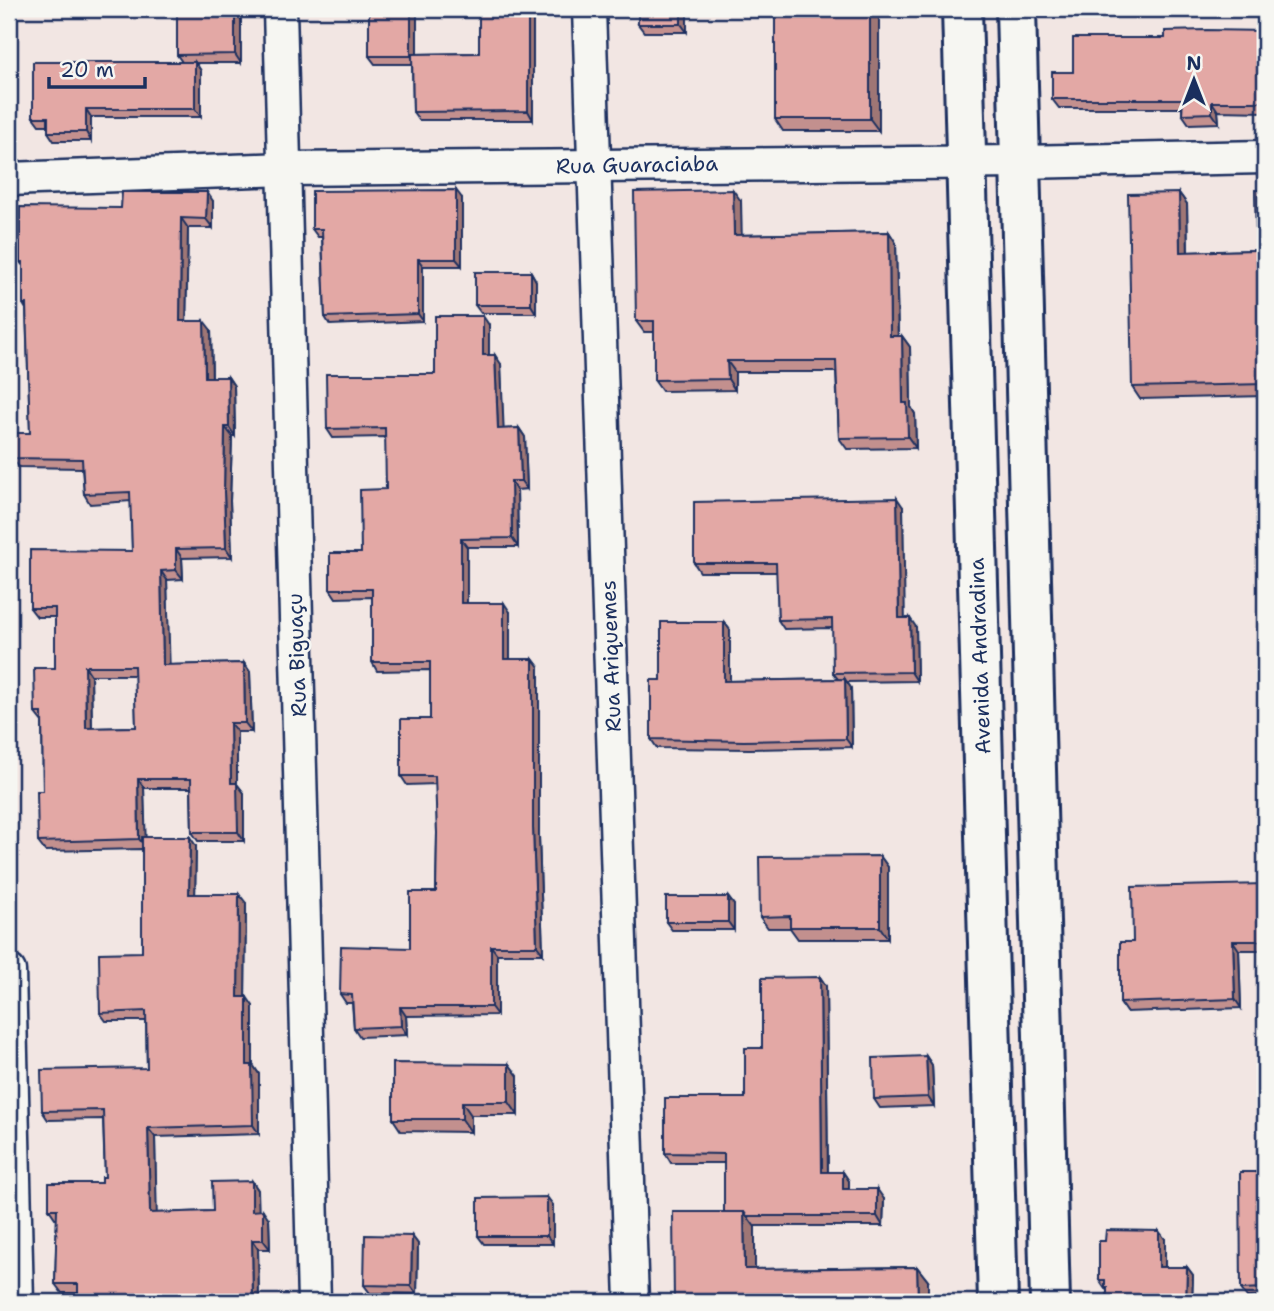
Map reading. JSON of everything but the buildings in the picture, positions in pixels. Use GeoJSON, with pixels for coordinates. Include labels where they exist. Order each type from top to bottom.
{"type":"FeatureCollection","features":[{"type":"Feature","properties":{"kind":"main road","name":"Avenida Andradina"},"geometry":{"type":"LineString","coordinates":[[962,9],[998,1302]]}},
{"type":"Feature","properties":{"kind":"main road"},"geometry":{"type":"LineString","coordinates":[[1016,9],[1050,1302]]}},
{"type":"Feature","properties":{"kind":"street","name":"Rua Biguaçu"},"geometry":{"type":"LineString","coordinates":[[280,9],[314,1302]]}},
{"type":"Feature","properties":{"kind":"street","name":"Rua Ariquemes"},"geometry":{"type":"LineString","coordinates":[[589,9],[632,1302]]}},
{"type":"Feature","properties":{"kind":"street","name":"Rua Guaraciaba"},"geometry":{"type":"LineString","coordinates":[[9,179],[285,169],[1265,157]]}},
{"type":"Feature","properties":{"kind":"street"},"geometry":{"type":"LineString","coordinates":[[9,971],[17,1302]]}}]}
